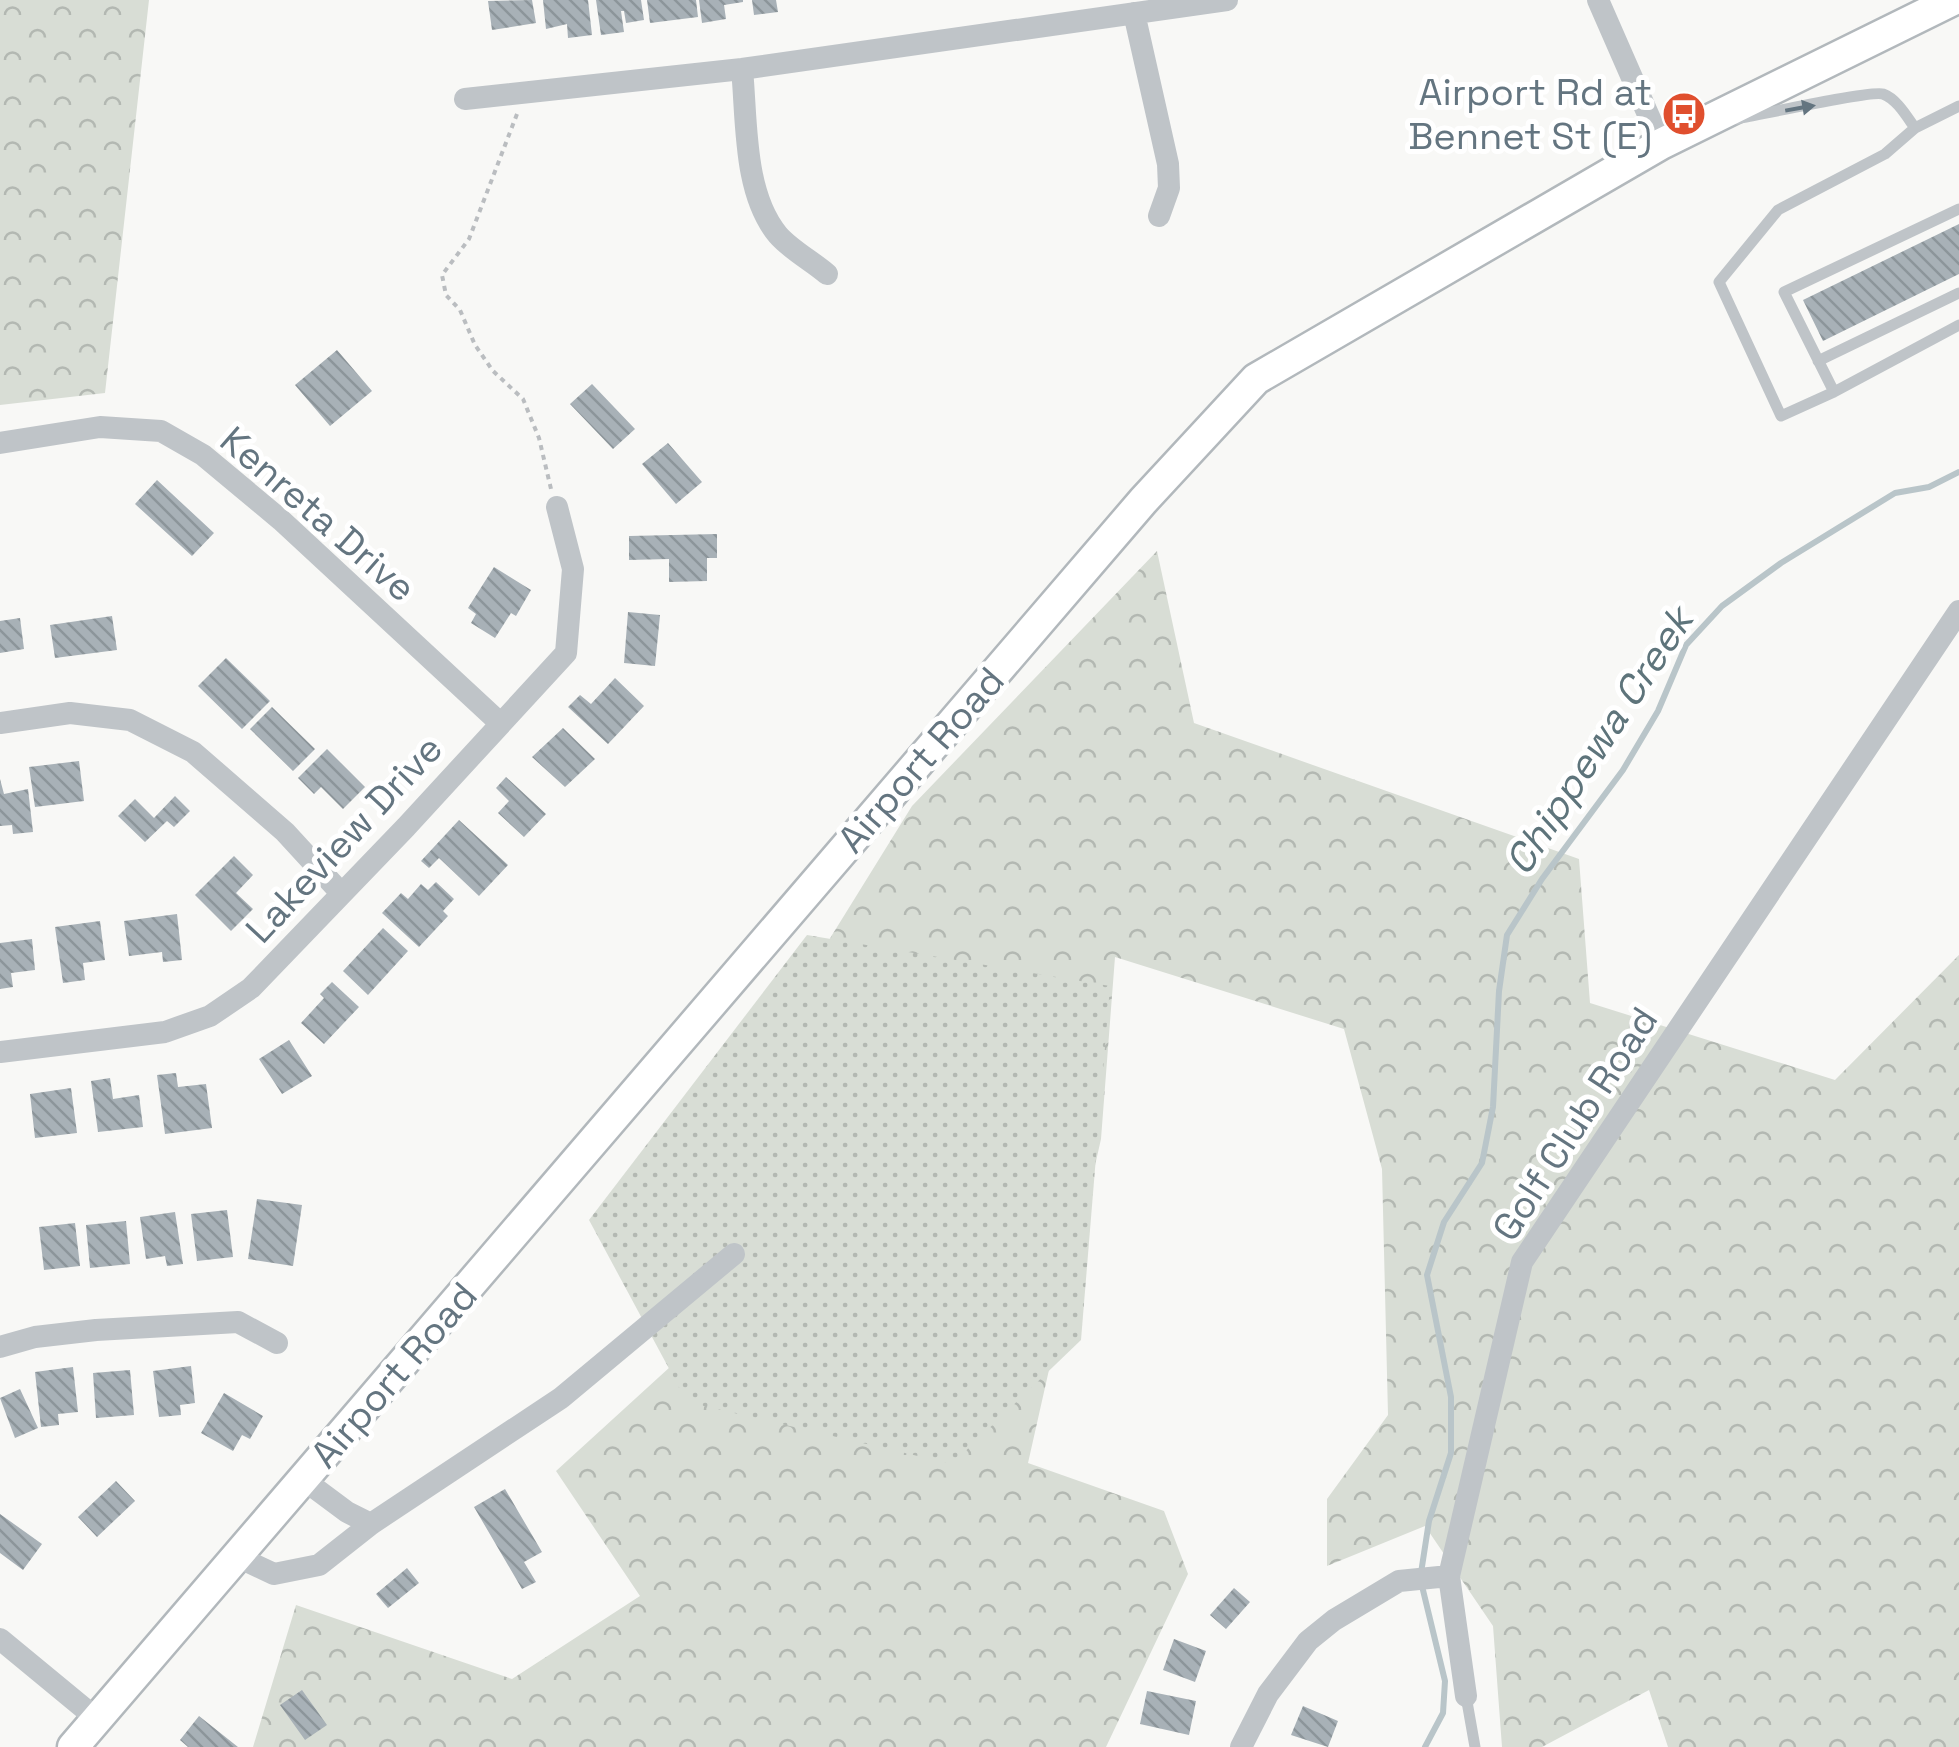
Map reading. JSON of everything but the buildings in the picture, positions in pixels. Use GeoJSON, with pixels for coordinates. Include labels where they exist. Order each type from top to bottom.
{"type":"FeatureCollection","features":[{"type":"Feature","properties":{"kind":"main road","name":"Airport Road"},"geometry":{"type":"LineString","coordinates":[[73,1747],[1143,501],[1256,379],[1662,144],[1952,0]]}},
{"type":"Feature","properties":{"kind":"street"},"geometry":{"type":"LineString","coordinates":[[466,99],[742,69],[1227,0]]}},
{"type":"Feature","properties":{"kind":"street"},"geometry":{"type":"LineString","coordinates":[[1598,0],[1662,144]]}},
{"type":"Feature","properties":{"kind":"street"},"geometry":{"type":"LineString","coordinates":[[1134,14],[1168,164],[1168,188],[1159,216]]}},
{"type":"Feature","properties":{"kind":"street"},"geometry":{"type":"LineString","coordinates":[[742,69],[753,178],[763,206],[778,234],[828,274]]}},
{"type":"Feature","properties":{"kind":"street","name":"Kenreta Drive"},"geometry":{"type":"LineString","coordinates":[[0,442],[100,427],[161,432],[203,454],[281,520],[500,723]]}},
{"type":"Feature","properties":{"kind":"street","name":"Lakeview Drive"},"geometry":{"type":"LineString","coordinates":[[0,1052],[165,1032],[210,1016],[251,988],[566,653],[573,569],[557,507]]}},
{"type":"Feature","properties":{"kind":"street","name":"Golf Club Road"},"geometry":{"type":"LineString","coordinates":[[1466,1696],[1439,1576],[1522,1262],[1959,610]]}},
{"type":"Feature","properties":{"kind":"street"},"geometry":{"type":"LineString","coordinates":[[0,723],[70,713],[130,720],[193,752],[285,832],[341,892]]}},
{"type":"Feature","properties":{"kind":"street"},"geometry":{"type":"LineString","coordinates":[[238,1557],[274,1574],[318,1565],[371,1524],[561,1398],[734,1254]]}},
{"type":"Feature","properties":{"kind":"street"},"geometry":{"type":"LineString","coordinates":[[0,1348],[34,1337],[96,1330],[238,1322],[276,1343]]}},
{"type":"Feature","properties":{"kind":"street"},"geometry":{"type":"LineString","coordinates":[[304,1480],[347,1512],[371,1524]]}},
{"type":"Feature","properties":{"kind":"street"},"geometry":{"type":"LineString","coordinates":[[1241,1747],[1268,1694],[1308,1641],[1399,1580],[1439,1576]]}},
{"type":"Feature","properties":{"kind":"street"},"geometry":{"type":"LineString","coordinates":[[0,1639],[98,1718]]}},
{"type":"Feature","properties":{"kind":"lane"},"geometry":{"type":"LineString","coordinates":[[1704,124],[1862,94],[1883,94],[1899,106],[1915,128]]}},
{"type":"Feature","properties":{"kind":"lane"},"geometry":{"type":"LineString","coordinates":[[1959,106],[1915,128],[1885,154],[1778,210],[1719,282],[1781,416],[1959,325]]}},
{"type":"Feature","properties":{"kind":"lane"},"geometry":{"type":"LineString","coordinates":[[1834,392],[1784,292],[1959,209]]}},
{"type":"Feature","properties":{"kind":"lane"},"geometry":{"type":"LineString","coordinates":[[1818,360],[1959,293]]}},
{"type":"Feature","properties":{"kind":"lane","name":"Golf Club Road"},"geometry":{"type":"LineString","coordinates":[[1466,1696],[1475,1747]]}},
{"type":"Feature","properties":{"kind":"path"},"geometry":{"type":"LineString","coordinates":[[528,92],[469,239],[442,275],[446,295],[460,310],[474,345],[493,371],[522,399],[540,438],[542,462],[557,507]]}},
{"type":"Feature","properties":{"kind":"green space"},"geometry":{"type":"Polygon","coordinates":[[[0,0],[149,0],[105,393],[0,405],[0,0]]]}},
{"type":"Feature","properties":{"kind":"green space"},"geometry":{"type":"Polygon","coordinates":[[[1157,551],[1194,723],[1579,859],[1590,1003],[1835,1080],[1959,955],[1959,1747],[1668,1747],[1649,1690],[1542,1747],[1502,1747],[1493,1626],[1425,1526],[1327,1566],[1327,1499],[1388,1415],[1382,1169],[1344,1029],[1115,957],[1101,1139],[1028,1463],[1164,1511],[1188,1574],[1106,1747],[253,1747],[296,1605],[512,1679],[640,1596],[556,1471],[750,1294],[798,990],[912,806],[1157,551]]]}},
{"type":"Feature","properties":{"kind":"green space"},"geometry":{"type":"Polygon","coordinates":[[[807,935],[1110,986],[1081,1340],[952,1464],[687,1402],[589,1220],[807,935]]]}},
{"type":"Feature","properties":{"kind":"waterway","name":"Chippewa Creek"},"geometry":{"type":"LineString","coordinates":[[1421,1573],[1429,1521],[1451,1453],[1451,1397],[1427,1275],[1444,1222],[1482,1163],[1493,1107],[1499,991],[1507,935],[1542,879],[1623,770],[1658,711],[1686,645],[1722,606],[1781,563],[1895,493],[1929,487],[1959,472]]}},
{"type":"Feature","properties":{"kind":"waterway","name":"Chippewa Creek"},"geometry":{"type":"LineString","coordinates":[[1422,1586],[1445,1681],[1443,1713],[1425,1747]]}},
{"type":"Feature","properties":{"kind":"place","name":"Airport Rd at Bennet St (E)"},"geometry":{"type":"Point","coordinates":[1684,114]}}]}
